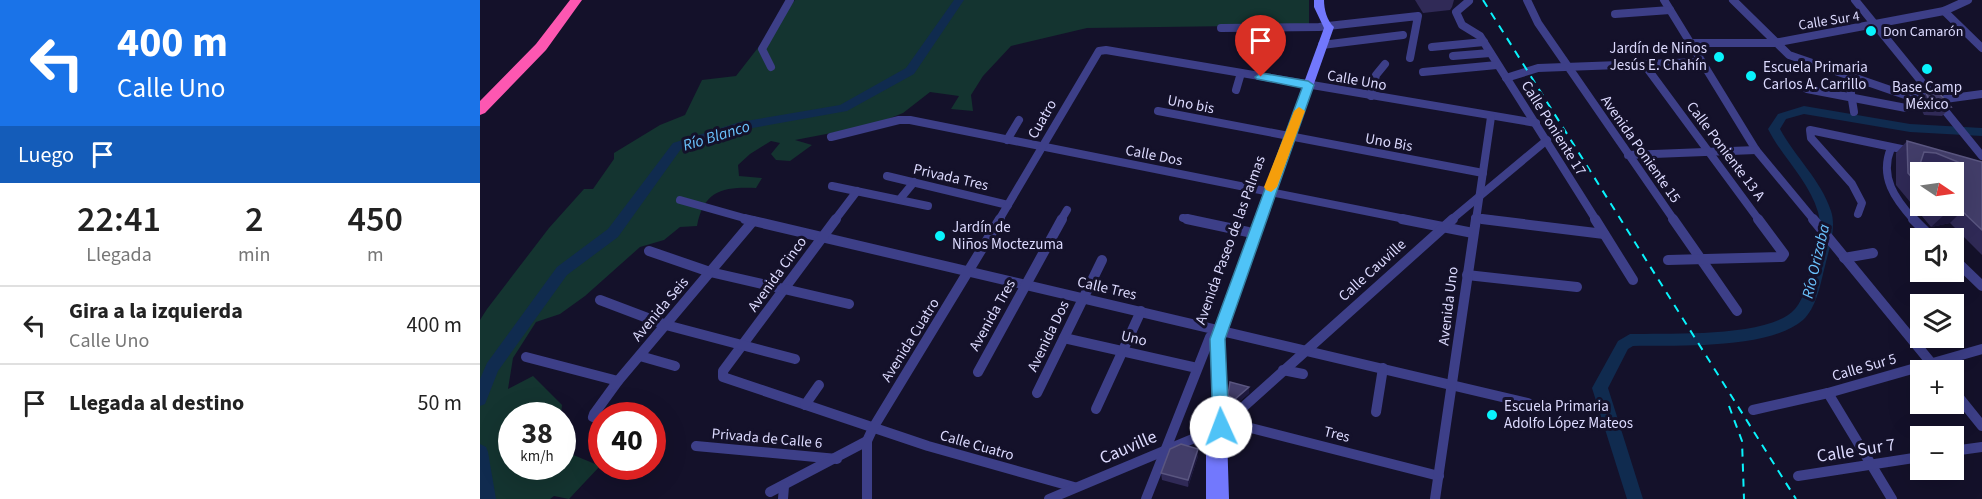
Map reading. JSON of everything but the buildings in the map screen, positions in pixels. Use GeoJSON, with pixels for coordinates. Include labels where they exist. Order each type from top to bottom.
{"type":"FeatureCollection","features":[{"type":"Feature","properties":{"kind":"highway"},"geometry":{"type":"LineString","coordinates":[[480,96],[529,48],[563,0]]}},
{"type":"Feature","properties":{"kind":"highway"},"geometry":{"type":"LineString","coordinates":[[480,110],[541,47],[576,0]]}},
{"type":"Feature","properties":{"kind":"street"},"geometry":{"type":"LineString","coordinates":[[771,67],[762,49],[790,0]]}},
{"type":"Feature","properties":{"kind":"street","name":"Avenida Paseo de las Palmas"},"geometry":{"type":"LineString","coordinates":[[1214,331],[1329,27],[1323,26],[1312,8],[1312,0]]}},
{"type":"Feature","properties":{"kind":"street","name":"Avenida Paseo de las Palmas"},"geometry":{"type":"LineString","coordinates":[[1306,84],[1323,26],[1319,0]]}},
{"type":"Feature","properties":{"kind":"street","name":"Avenida Poniente 15"},"geometry":{"type":"LineString","coordinates":[[1527,0],[1538,23],[1737,311]]}},
{"type":"Feature","properties":{"kind":"street"},"geometry":{"type":"LineString","coordinates":[[1664,0],[1756,150],[1929,360]]}},
{"type":"Feature","properties":{"kind":"street"},"geometry":{"type":"LineString","coordinates":[[1733,0],[1774,43],[1789,55],[1905,95],[1941,99],[1968,98],[1982,94]]}},
{"type":"Feature","properties":{"kind":"street"},"geometry":{"type":"LineString","coordinates":[[1855,0],[1911,68],[1920,71],[1941,99],[1961,120]]}},
{"type":"Feature","properties":{"kind":"street","name":"Calle Sur 4"},"geometry":{"type":"LineString","coordinates":[[1690,44],[1774,43],[1878,26],[1944,11],[1968,0]]}},
{"type":"Feature","properties":{"kind":"street","name":"Calle Poniente 17"},"geometry":{"type":"LineString","coordinates":[[1469,1],[1456,12],[1462,25],[1480,36],[1633,280]]}},
{"type":"Feature","properties":{"kind":"street"},"geometry":{"type":"LineString","coordinates":[[1615,15],[1670,10]]}},
{"type":"Feature","properties":{"kind":"street"},"geometry":{"type":"LineString","coordinates":[[1944,11],[1982,48]]}},
{"type":"Feature","properties":{"kind":"street"},"geometry":{"type":"LineString","coordinates":[[1221,28],[1323,26],[1418,16],[1410,58]]}},
{"type":"Feature","properties":{"kind":"street"},"geometry":{"type":"LineString","coordinates":[[1322,45],[1403,35]]}},
{"type":"Feature","properties":{"kind":"street"},"geometry":{"type":"LineString","coordinates":[[1431,47],[1484,42]]}},
{"type":"Feature","properties":{"kind":"street","name":"Calle Uno"},"geometry":{"type":"LineString","coordinates":[[1102,50],[1536,123]]}},
{"type":"Feature","properties":{"kind":"street","name":"Cuatro"},"geometry":{"type":"LineString","coordinates":[[1008,205],[1099,51],[1102,50]]}},
{"type":"Feature","properties":{"kind":"street"},"geometry":{"type":"LineString","coordinates":[[1453,57],[1491,53]]}},
{"type":"Feature","properties":{"kind":"street"},"geometry":{"type":"LineString","coordinates":[[1506,78],[1532,69],[1700,62]]}},
{"type":"Feature","properties":{"kind":"street"},"geometry":{"type":"LineString","coordinates":[[1371,96],[1376,75],[1385,64]]}},
{"type":"Feature","properties":{"kind":"street","name":"Calle Poniente 13 A"},"geometry":{"type":"LineString","coordinates":[[1644,64],[1784,254],[1782,257],[1702,259]]}},
{"type":"Feature","properties":{"kind":"street"},"geometry":{"type":"LineString","coordinates":[[1423,72],[1497,65]]}},
{"type":"Feature","properties":{"kind":"street"},"geometry":{"type":"LineString","coordinates":[[1236,90],[1240,73]]}},
{"type":"Feature","properties":{"kind":"street"},"geometry":{"type":"LineString","coordinates":[[1848,75],[1854,112]]}},
{"type":"Feature","properties":{"kind":"street"},"geometry":{"type":"LineString","coordinates":[[1807,88],[1906,108]]}},
{"type":"Feature","properties":{"kind":"street"},"geometry":{"type":"LineString","coordinates":[[1941,99],[1951,117],[1979,153]]}},
{"type":"Feature","properties":{"kind":"street","name":"Uno bis"},"geometry":{"type":"LineString","coordinates":[[1158,111],[1171,110],[1287,137]]}},
{"type":"Feature","properties":{"kind":"street","name":"Avenida Uno"},"geometry":{"type":"LineString","coordinates":[[1435,499],[1491,117]]}},
{"type":"Feature","properties":{"kind":"street","name":"Calle Dos"},"geometry":{"type":"LineString","coordinates":[[831,137],[904,120],[1473,233]]}},
{"type":"Feature","properties":{"kind":"street"},"geometry":{"type":"LineString","coordinates":[[1007,140],[1019,120]]}},
{"type":"Feature","properties":{"kind":"street"},"geometry":{"type":"LineString","coordinates":[[1858,214],[1862,203],[1855,188],[1811,138],[1810,130],[1923,154]]}},
{"type":"Feature","properties":{"kind":"street","name":"Uno Bis"},"geometry":{"type":"LineString","coordinates":[[1287,137],[1482,172]]}},
{"type":"Feature","properties":{"kind":"street","name":"Calle Cauville"},"geometry":{"type":"LineString","coordinates":[[1220,427],[1443,227],[1547,140]]}},
{"type":"Feature","properties":{"kind":"street"},"geometry":{"type":"LineString","coordinates":[[1891,148],[1886,172],[1896,199],[1923,228]]}},
{"type":"Feature","properties":{"kind":"street"},"geometry":{"type":"LineString","coordinates":[[1628,154],[1756,150]]}},
{"type":"Feature","properties":{"kind":"street","name":"Privada Tres"},"geometry":{"type":"LineString","coordinates":[[887,176],[1008,205]]}},
{"type":"Feature","properties":{"kind":"street"},"geometry":{"type":"LineString","coordinates":[[900,199],[914,182]]}},
{"type":"Feature","properties":{"kind":"street"},"geometry":{"type":"LineString","coordinates":[[832,186],[928,206]]}},
{"type":"Feature","properties":{"kind":"street","name":"Avenida Cinco"},"geometry":{"type":"LineString","coordinates":[[805,405],[726,380],[722,374],[857,191]]}},
{"type":"Feature","properties":{"kind":"street","name":"Avenida Paseo de las Palmas"},"geometry":{"type":"LineString","coordinates":[[1222,499],[1214,331],[1248,232],[1266,191]]}},
{"type":"Feature","properties":{"kind":"street","name":"Calle Tres"},"geometry":{"type":"LineString","coordinates":[[680,200],[823,238],[1528,403]]}},
{"type":"Feature","properties":{"kind":"street","name":"Avenida Cuatro"},"geometry":{"type":"LineString","coordinates":[[867,499],[867,441],[873,428],[1008,205]]}},
{"type":"Feature","properties":{"kind":"street","name":"Avenida Tres"},"geometry":{"type":"LineString","coordinates":[[978,372],[1067,210]]}},
{"type":"Feature","properties":{"kind":"street"},"geometry":{"type":"LineString","coordinates":[[1183,218],[1248,232]]}},
{"type":"Feature","properties":{"kind":"street"},"geometry":{"type":"LineString","coordinates":[[1475,218],[1604,234]]}},
{"type":"Feature","properties":{"kind":"street","name":"Avenida Seis"},"geometry":{"type":"LineString","coordinates":[[606,402],[618,381],[753,221]]}},
{"type":"Feature","properties":{"kind":"street"},"geometry":{"type":"LineString","coordinates":[[649,251],[710,272],[849,304]]}},
{"type":"Feature","properties":{"kind":"street"},"geometry":{"type":"LineString","coordinates":[[1844,258],[1874,253]]}},
{"type":"Feature","properties":{"kind":"street"},"geometry":{"type":"LineString","coordinates":[[1668,260],[1702,259]]}},
{"type":"Feature","properties":{"kind":"street","name":"Avenida Dos"},"geometry":{"type":"LineString","coordinates":[[1037,393],[1102,260]]}},
{"type":"Feature","properties":{"kind":"street"},"geometry":{"type":"LineString","coordinates":[[1964,269],[1982,286]]}},
{"type":"Feature","properties":{"kind":"street"},"geometry":{"type":"LineString","coordinates":[[1467,275],[1577,287]]}},
{"type":"Feature","properties":{"kind":"street"},"geometry":{"type":"LineString","coordinates":[[600,300],[666,325],[795,359]]}},
{"type":"Feature","properties":{"kind":"street"},"geometry":{"type":"LineString","coordinates":[[1096,410],[1141,311]]}},
{"type":"Feature","properties":{"kind":"street"},"geometry":{"type":"LineString","coordinates":[[1146,499],[1197,368],[1214,331]]}},
{"type":"Feature","properties":{"kind":"street","name":"Uno"},"geometry":{"type":"LineString","coordinates":[[1064,338],[1197,368]]}},
{"type":"Feature","properties":{"kind":"street","name":"Calle Sur 5"},"geometry":{"type":"LineString","coordinates":[[1953,360],[1982,349]]}},
{"type":"Feature","properties":{"kind":"street"},"geometry":{"type":"LineString","coordinates":[[640,356],[675,366]]}},
{"type":"Feature","properties":{"kind":"street"},"geometry":{"type":"LineString","coordinates":[[525,357],[618,381]]}},
{"type":"Feature","properties":{"kind":"street"},"geometry":{"type":"LineString","coordinates":[[1376,412],[1383,368]]}},
{"type":"Feature","properties":{"kind":"street"},"geometry":{"type":"LineString","coordinates":[[1283,370],[1304,374]]}},
{"type":"Feature","properties":{"kind":"street","name":"Calle Sur 5"},"geometry":{"type":"LineString","coordinates":[[1753,410],[1910,373]]}},
{"type":"Feature","properties":{"kind":"street"},"geometry":{"type":"LineString","coordinates":[[819,385],[805,405],[873,428]]}},
{"type":"Feature","properties":{"kind":"street"},"geometry":{"type":"LineString","coordinates":[[1828,393],[1892,499]]}},
{"type":"Feature","properties":{"kind":"street"},"geometry":{"type":"LineString","coordinates":[[1964,404],[1982,426]]}},
{"type":"Feature","properties":{"kind":"street","name":"Avenida Paseo de las Palmas"},"geometry":{"type":"LineString","coordinates":[[1213,499],[1220,427]]}},
{"type":"Feature","properties":{"kind":"street","name":"Cauville"},"geometry":{"type":"LineString","coordinates":[[1049,499],[1220,427]]}},
{"type":"Feature","properties":{"kind":"street","name":"Tres"},"geometry":{"type":"LineString","coordinates":[[1220,427],[1439,476]]}},
{"type":"Feature","properties":{"kind":"street","name":"Calle Cuatro"},"geometry":{"type":"LineString","coordinates":[[873,428],[1074,488]]}},
{"type":"Feature","properties":{"kind":"street","name":"Privada de Calle 6"},"geometry":{"type":"LineString","coordinates":[[696,446],[837,459],[867,441]]}},
{"type":"Feature","properties":{"kind":"street"},"geometry":{"type":"LineString","coordinates":[[1964,449],[1982,447]]}},
{"type":"Feature","properties":{"kind":"street","name":"Calle Sur 7"},"geometry":{"type":"LineString","coordinates":[[1798,476],[1910,458]]}},
{"type":"Feature","properties":{"kind":"street"},"geometry":{"type":"LineString","coordinates":[[770,492],[837,459]]}},
{"type":"Feature","properties":{"kind":"street"},"geometry":{"type":"LineString","coordinates":[[783,499],[784,486]]}},
{"type":"Feature","properties":{"kind":"green space"},"geometry":{"type":"Polygon","coordinates":[[[795,0],[1309,0],[1309,25],[1087,28],[1011,46],[983,76],[971,95],[973,111],[951,109],[959,96],[930,92],[903,113],[873,125],[795,140],[812,145],[790,161],[776,160],[771,154],[780,143],[771,141],[750,154],[738,165],[739,176],[762,178],[756,188],[734,188],[717,193],[705,205],[697,226],[680,227],[664,240],[640,247],[585,296],[560,314],[536,322],[513,358],[508,389],[533,376],[559,402],[498,402],[498,480],[576,480],[576,456],[588,461],[588,479],[569,499],[554,496],[550,499],[480,499],[480,320],[549,228],[584,189],[593,189],[614,159],[614,153],[660,125],[685,115],[702,80],[736,76],[795,0]]]}},
{"type":"Feature","properties":{"kind":"waterway","name":"Río Blanco"},"geometry":{"type":"LineString","coordinates":[[480,399],[492,368],[562,271],[613,233],[677,146],[740,126],[843,108],[910,71],[959,0]]}},
{"type":"Feature","properties":{"kind":"waterway","name":"Río Orizaba"},"geometry":{"type":"LineString","coordinates":[[1635,499],[1600,388],[1623,345],[1630,340],[1693,339],[1744,335],[1767,330],[1786,324],[1799,315],[1809,297],[1823,244],[1825,215],[1819,199],[1774,129],[1782,116],[1804,110],[1910,128],[1982,132]]}},
{"type":"Feature","properties":{"kind":"waterway","name":"Río Blanco"},"geometry":{"type":"LineString","coordinates":[[480,452],[488,499]]}},
{"type":"Feature","properties":{"kind":"railway"},"geometry":{"type":"LineString","coordinates":[[1483,0],[1796,499]]}},
{"type":"Feature","properties":{"kind":"railway"},"geometry":{"type":"LineString","coordinates":[[1729,406],[1742,441],[1744,499]]}},
{"type":"Feature","properties":{"kind":"slow traffic"},"geometry":{"type":"LineString","coordinates":[[1271,187],[1299,111]]}},
{"type":"Feature","properties":{"kind":"place","name":"Don Camarón"},"geometry":{"type":"Point","coordinates":[1871,31]}},
{"type":"Feature","properties":{"kind":"place","name":"Jardín de Niños Jesús E. Chahín"},"geometry":{"type":"Point","coordinates":[1719,57]}},
{"type":"Feature","properties":{"kind":"place","name":"Base Camp México"},"geometry":{"type":"Point","coordinates":[1927,69]}},
{"type":"Feature","properties":{"kind":"place","name":"Escuela Primaria Carlos A. Carrillo"},"geometry":{"type":"Point","coordinates":[1751,76]}},
{"type":"Feature","properties":{"kind":"place","name":"Jardín de Niños Moctezuma"},"geometry":{"type":"Point","coordinates":[940,236]}},
{"type":"Feature","properties":{"kind":"place","name":"Escuela Primaria Adolfo López Mateos"},"geometry":{"type":"Point","coordinates":[1492,415]}},
{"type":"Feature","properties":{"kind":"route"},"geometry":{"type":"LineString","coordinates":[[1221,427],[1217,339],[1308,85],[1261,77]]}}]}
